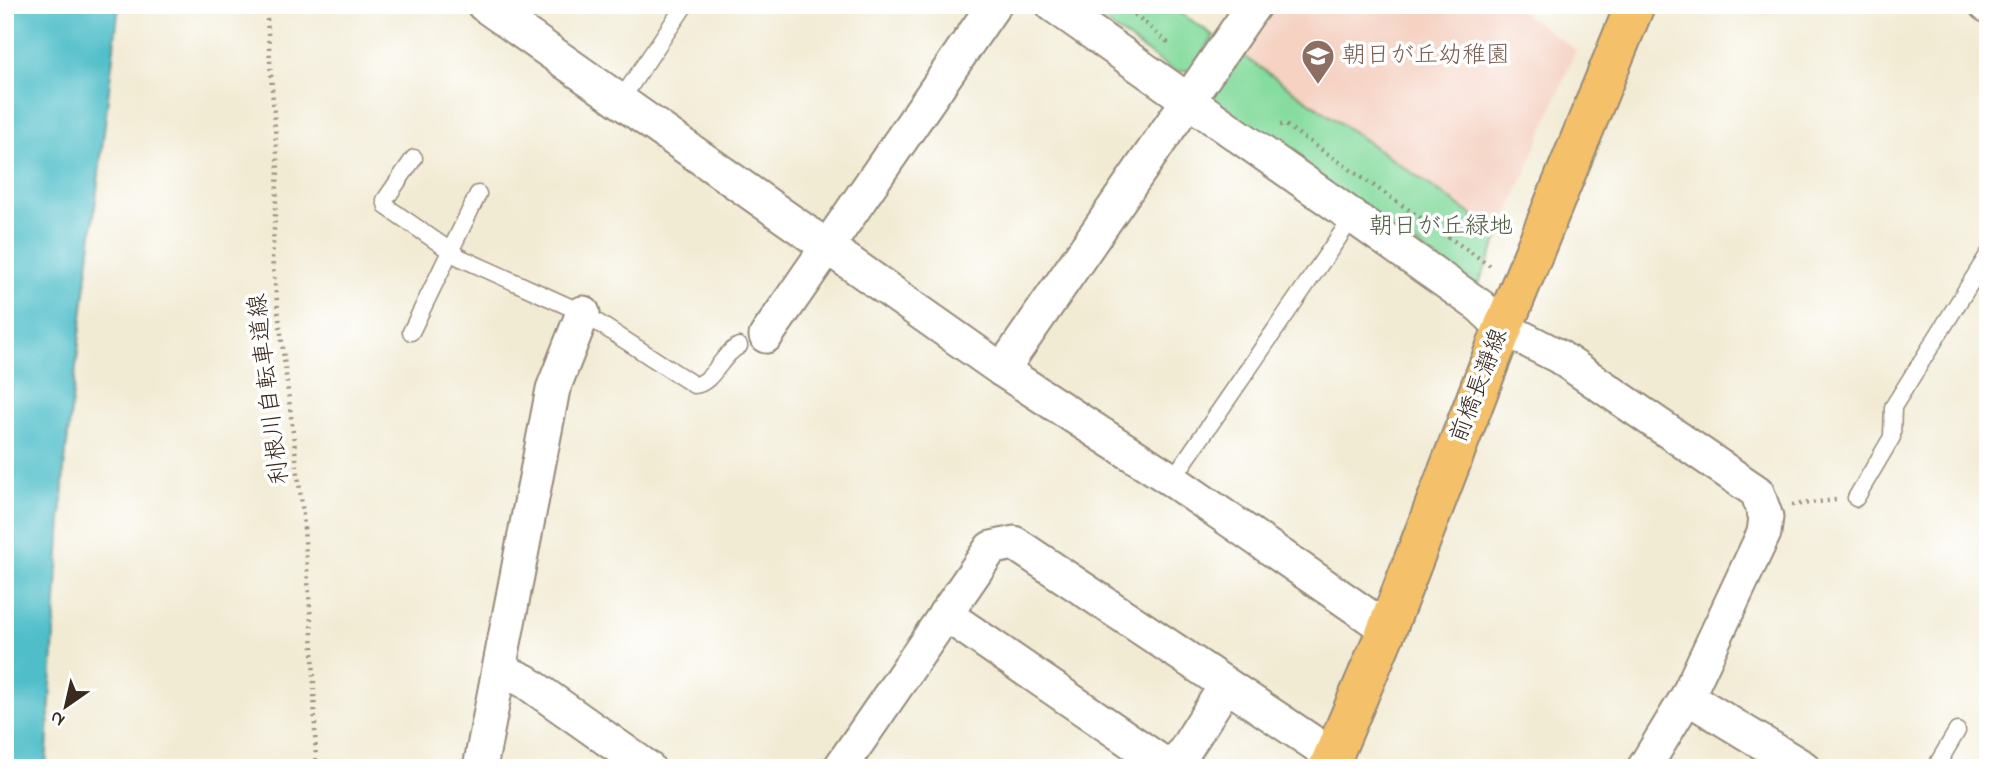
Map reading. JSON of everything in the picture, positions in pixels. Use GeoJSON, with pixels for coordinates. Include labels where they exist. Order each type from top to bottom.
{"type":"FeatureCollection","features":[{"type":"Feature","properties":{"kind":"main road","name":"前橋長瀞線"},"geometry":{"type":"LineString","coordinates":[[1330,762],[1387,629],[1503,328],[1635,5]]}},
{"type":"Feature","properties":{"kind":"street"},"geometry":{"type":"LineString","coordinates":[[484,5],[1002,370],[1172,480],[1387,629]]}},
{"type":"Feature","properties":{"kind":"street"},"geometry":{"type":"LineString","coordinates":[[753,341],[827,249],[995,5]]}},
{"type":"Feature","properties":{"kind":"street"},"geometry":{"type":"LineString","coordinates":[[1053,5],[1480,306],[1503,328],[1558,356],[1757,492],[1764,508],[1764,533],[1687,697],[1644,768]]}},
{"type":"Feature","properties":{"kind":"street"},"geometry":{"type":"LineString","coordinates":[[1002,370],[1254,5]]}},
{"type":"Feature","properties":{"kind":"street"},"geometry":{"type":"LineString","coordinates":[[480,768],[554,389],[583,313]]}},
{"type":"Feature","properties":{"kind":"street"},"geometry":{"type":"LineString","coordinates":[[840,768],[991,548],[1014,542],[1226,685],[1330,762]]}},
{"type":"Feature","properties":{"kind":"street"},"geometry":{"type":"LineString","coordinates":[[945,614],[1167,766],[1177,763],[1226,685]]}},
{"type":"Feature","properties":{"kind":"street"},"geometry":{"type":"LineString","coordinates":[[499,669],[525,681],[648,768]]}},
{"type":"Feature","properties":{"kind":"street"},"geometry":{"type":"LineString","coordinates":[[1687,697],[1804,768]]}},
{"type":"Feature","properties":{"kind":"lane"},"geometry":{"type":"LineString","coordinates":[[620,101],[685,5]]}},
{"type":"Feature","properties":{"kind":"lane"},"geometry":{"type":"LineString","coordinates":[[414,158],[385,200],[387,207],[449,250],[583,313],[694,386],[704,383],[730,350],[753,341]]}},
{"type":"Feature","properties":{"kind":"lane"},"geometry":{"type":"LineString","coordinates":[[411,332],[478,194]]}},
{"type":"Feature","properties":{"kind":"lane"},"geometry":{"type":"LineString","coordinates":[[1172,480],[1352,218]]}},
{"type":"Feature","properties":{"kind":"lane"},"geometry":{"type":"LineString","coordinates":[[1856,498],[1892,437],[1893,407],[1988,255]]}},
{"type":"Feature","properties":{"kind":"lane"},"geometry":{"type":"LineString","coordinates":[[1935,768],[1957,731]]}},
{"type":"Feature","properties":{"kind":"path","name":"利根川自転車道線"},"geometry":{"type":"LineString","coordinates":[[266,5],[278,170],[272,260],[303,515],[313,648],[316,768]]}},
{"type":"Feature","properties":{"kind":"path"},"geometry":{"type":"LineString","coordinates":[[1764,508],[1856,498]]}},
{"type":"Feature","properties":{"kind":"shaded area"},"geometry":{"type":"Polygon","coordinates":[[[1271,5],[1512,5],[1576,50],[1500,234],[1239,53],[1271,5]]]}},
{"type":"Feature","properties":{"kind":"green space"},"geometry":{"type":"Polygon","coordinates":[[[1081,5],[1169,5],[1214,36],[1191,70],[1175,72],[1081,5]]]}},
{"type":"Feature","properties":{"kind":"green space","name":"朝日が丘緑地"},"geometry":{"type":"Polygon","coordinates":[[[1239,53],[1500,234],[1477,287],[1216,106],[1213,88],[1239,53]]]}},
{"type":"Feature","properties":{"kind":"water"},"geometry":{"type":"Polygon","coordinates":[[[5,5],[119,5],[64,469],[46,768],[5,768],[5,5]]]}},
{"type":"Feature","properties":{"kind":"place","name":"朝日が丘幼稚園"},"geometry":{"type":"Point","coordinates":[1318,86]}}]}
